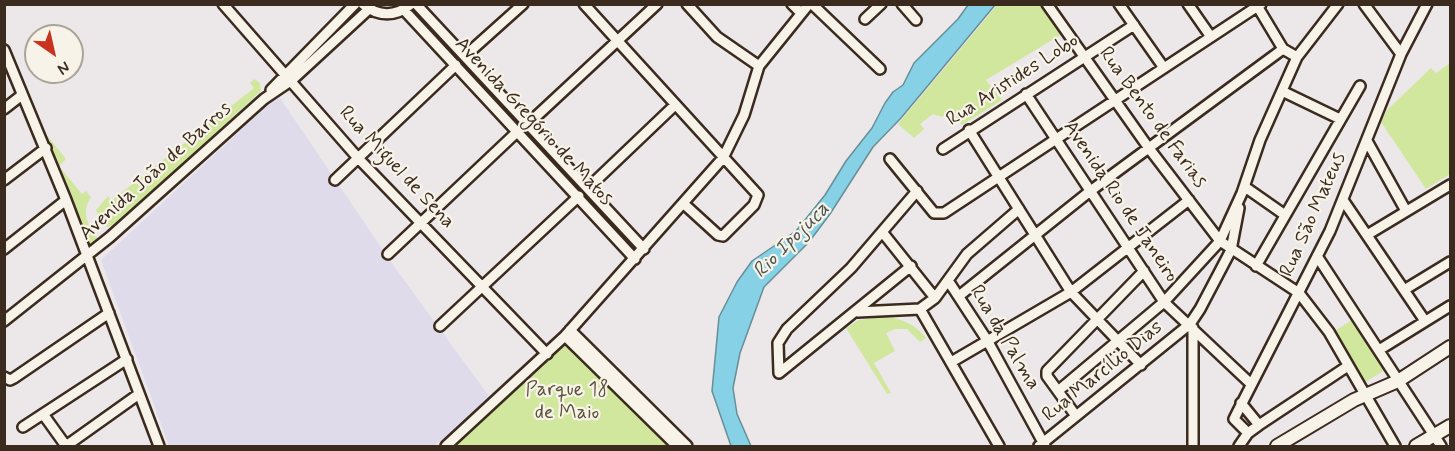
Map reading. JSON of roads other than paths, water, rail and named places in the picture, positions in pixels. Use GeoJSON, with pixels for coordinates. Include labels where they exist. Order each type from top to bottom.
{"type":"FeatureCollection","features":[{"type":"Feature","properties":{"kind":"main road"},"geometry":{"type":"LineString","coordinates":[[1276,447],[1366,395],[1398,381],[1450,347]]}},
{"type":"Feature","properties":{"kind":"main road"},"geometry":{"type":"LineString","coordinates":[[1416,447],[1437,441],[1450,426]]}},
{"type":"Feature","properties":{"kind":"street","name":"Rua Miguel de Sena"},"geometry":{"type":"LineString","coordinates":[[223,4],[358,158],[547,354]]}},
{"type":"Feature","properties":{"kind":"street","name":"Avenida João de Barros"},"geometry":{"type":"LineString","coordinates":[[288,77],[356,4]]}},
{"type":"Feature","properties":{"kind":"street","name":"Avenida Gregório de Matos"},"geometry":{"type":"LineString","coordinates":[[416,4],[644,249]]}},
{"type":"Feature","properties":{"kind":"street"},"geometry":{"type":"LineString","coordinates":[[465,56],[523,4]]}},
{"type":"Feature","properties":{"kind":"street"},"geometry":{"type":"LineString","coordinates":[[584,4],[723,158],[757,192],[754,205],[728,233],[718,235],[684,204]]}},
{"type":"Feature","properties":{"kind":"street"},"geometry":{"type":"LineString","coordinates":[[528,124],[657,4]]}},
{"type":"Feature","properties":{"kind":"street"},"geometry":{"type":"LineString","coordinates":[[687,4],[717,37],[759,66]]}},
{"type":"Feature","properties":{"kind":"street"},"geometry":{"type":"LineString","coordinates":[[792,4],[801,13]]}},
{"type":"Feature","properties":{"kind":"street"},"geometry":{"type":"LineString","coordinates":[[446,447],[547,354],[644,249],[723,158],[744,115],[759,66],[801,13],[811,4],[880,69]]}},
{"type":"Feature","properties":{"kind":"street"},"geometry":{"type":"LineString","coordinates":[[865,19],[881,4]]}},
{"type":"Feature","properties":{"kind":"street"},"geometry":{"type":"LineString","coordinates":[[902,4],[916,20]]}},
{"type":"Feature","properties":{"kind":"street","name":"Rua Bento de Farias"},"geometry":{"type":"LineString","coordinates":[[1047,4],[1148,147],[1220,241],[1299,293]]}},
{"type":"Feature","properties":{"kind":"street"},"geometry":{"type":"LineString","coordinates":[[1119,4],[1164,68]]}},
{"type":"Feature","properties":{"kind":"street"},"geometry":{"type":"LineString","coordinates":[[1188,4],[1210,37]]}},
{"type":"Feature","properties":{"kind":"street"},"geometry":{"type":"LineString","coordinates":[[1193,447],[1192,326],[1231,250],[1244,190],[1260,140],[1297,57],[1338,4]]}},
{"type":"Feature","properties":{"kind":"street"},"geometry":{"type":"LineString","coordinates":[[1364,4],[1401,54]]}},
{"type":"Feature","properties":{"kind":"street","name":"Rua São Mateus"},"geometry":{"type":"LineString","coordinates":[[1241,403],[1317,256],[1343,200],[1401,54],[1427,4]]}},
{"type":"Feature","properties":{"kind":"street"},"geometry":{"type":"LineString","coordinates":[[890,159],[937,215],[944,213],[1258,5],[1282,49],[1297,57]]}},
{"type":"Feature","properties":{"kind":"street","name":"Avenida João de Barros"},"geometry":{"type":"LineString","coordinates":[[157,446],[87,255],[366,7]]}},
{"type":"Feature","properties":{"kind":"street","name":"Avenida Gregório de Matos"},"geometry":{"type":"LineString","coordinates":[[366,7],[392,14],[408,7],[456,65],[635,259]]}},
{"type":"Feature","properties":{"kind":"street","name":"Rua Aristides Lobo"},"geometry":{"type":"LineString","coordinates":[[943,149],[969,129],[1134,24]]}},
{"type":"Feature","properties":{"kind":"street"},"geometry":{"type":"LineString","coordinates":[[959,296],[1089,192],[1282,49]]}},
{"type":"Feature","properties":{"kind":"street"},"geometry":{"type":"LineString","coordinates":[[4,50],[46,148],[87,255],[4,321]]}},
{"type":"Feature","properties":{"kind":"street"},"geometry":{"type":"LineString","coordinates":[[335,180],[456,65]]}},
{"type":"Feature","properties":{"kind":"street"},"geometry":{"type":"LineString","coordinates":[[1256,266],[1360,86]]}},
{"type":"Feature","properties":{"kind":"street"},"geometry":{"type":"LineString","coordinates":[[1282,91],[1340,119]]}},
{"type":"Feature","properties":{"kind":"street","name":"Avenida Rio de Janeiro"},"geometry":{"type":"LineString","coordinates":[[1026,94],[1164,302],[1251,384]]}},
{"type":"Feature","properties":{"kind":"street"},"geometry":{"type":"LineString","coordinates":[[4,109],[22,95]]}},
{"type":"Feature","properties":{"kind":"street"},"geometry":{"type":"LineString","coordinates":[[588,188],[675,105]]}},
{"type":"Feature","properties":{"kind":"street"},"geometry":{"type":"LineString","coordinates":[[969,129],[1071,292],[1141,365]]}},
{"type":"Feature","properties":{"kind":"street"},"geometry":{"type":"LineString","coordinates":[[388,254],[519,131]]}},
{"type":"Feature","properties":{"kind":"street"},"geometry":{"type":"LineString","coordinates":[[1367,141],[1406,211]]}},
{"type":"Feature","properties":{"kind":"street"},"geometry":{"type":"LineString","coordinates":[[4,180],[46,148]]}},
{"type":"Feature","properties":{"kind":"street"},"geometry":{"type":"LineString","coordinates":[[1244,190],[1284,215]]}},
{"type":"Feature","properties":{"kind":"street"},"geometry":{"type":"LineString","coordinates":[[1059,391],[1164,302],[1220,241],[1244,190]]}},
{"type":"Feature","properties":{"kind":"street"},"geometry":{"type":"LineString","coordinates":[[1367,235],[1406,211],[1448,190]]}},
{"type":"Feature","properties":{"kind":"street"},"geometry":{"type":"LineString","coordinates":[[911,266],[858,312],[779,373],[778,343],[787,329],[883,233],[917,191]]}},
{"type":"Feature","properties":{"kind":"street"},"geometry":{"type":"LineString","coordinates":[[440,326],[579,196]]}},
{"type":"Feature","properties":{"kind":"street"},"geometry":{"type":"LineString","coordinates":[[4,249],[66,200]]}},
{"type":"Feature","properties":{"kind":"street"},"geometry":{"type":"LineString","coordinates":[[952,361],[1071,292],[1189,200]]}},
{"type":"Feature","properties":{"kind":"street"},"geometry":{"type":"LineString","coordinates":[[1343,200],[1425,321]]}},
{"type":"Feature","properties":{"kind":"street"},"geometry":{"type":"LineString","coordinates":[[858,312],[920,309],[935,298],[949,282],[967,254],[1019,209]]}},
{"type":"Feature","properties":{"kind":"street"},"geometry":{"type":"LineString","coordinates":[[883,233],[935,298]]}},
{"type":"Feature","properties":{"kind":"street"},"geometry":{"type":"LineString","coordinates":[[1317,256],[1437,441]]}},
{"type":"Feature","properties":{"kind":"street"},"geometry":{"type":"LineString","coordinates":[[1404,290],[1450,262]]}},
{"type":"Feature","properties":{"kind":"street"},"geometry":{"type":"LineString","coordinates":[[1076,416],[1047,373],[1095,318],[1144,271]]}},
{"type":"Feature","properties":{"kind":"street","name":"Rua da Palma"},"geometry":{"type":"LineString","coordinates":[[949,282],[987,340],[1043,446]]}},
{"type":"Feature","properties":{"kind":"street"},"geometry":{"type":"LineString","coordinates":[[1299,293],[1329,332],[1395,447]]}},
{"type":"Feature","properties":{"kind":"street"},"geometry":{"type":"LineString","coordinates":[[1378,350],[1450,306]]}},
{"type":"Feature","properties":{"kind":"street"},"geometry":{"type":"LineString","coordinates":[[920,309],[952,361],[999,447]]}},
{"type":"Feature","properties":{"kind":"street"},"geometry":{"type":"LineString","coordinates":[[7,378],[110,313]]}},
{"type":"Feature","properties":{"kind":"street","name":"Rua Marcílio Dias"},"geometry":{"type":"LineString","coordinates":[[1043,446],[1076,416],[1192,326]]}},
{"type":"Feature","properties":{"kind":"street"},"geometry":{"type":"LineString","coordinates":[[567,333],[677,447]]}},
{"type":"Feature","properties":{"kind":"street"},"geometry":{"type":"LineString","coordinates":[[567,333],[687,447]]}},
{"type":"Feature","properties":{"kind":"street"},"geometry":{"type":"LineString","coordinates":[[23,427],[127,359]]}},
{"type":"Feature","properties":{"kind":"street"},"geometry":{"type":"LineString","coordinates":[[1239,447],[1248,433],[1348,366]]}},
{"type":"Feature","properties":{"kind":"street"},"geometry":{"type":"LineString","coordinates":[[43,414],[66,447],[139,394]]}},
{"type":"Feature","properties":{"kind":"street"},"geometry":{"type":"LineString","coordinates":[[1248,433],[1234,419],[1241,403],[1259,425]]}},
{"type":"Feature","properties":{"kind":"water","name":"Rio Ipojuca"},"geometry":{"type":"Polygon","coordinates":[[[968,5],[995,5],[901,118],[873,147],[809,242],[764,287],[740,353],[733,388],[737,414],[751,446],[731,446],[712,391],[719,317],[737,282],[752,261],[796,231],[825,195],[846,161],[872,128],[893,92],[903,85],[914,63],[958,19],[968,5]]]}},
{"type":"Feature","properties":{"kind":"park label","name":"Parque 18 de Maio"},"geometry":{"type":"Point","coordinates":[567,402]}}]}
